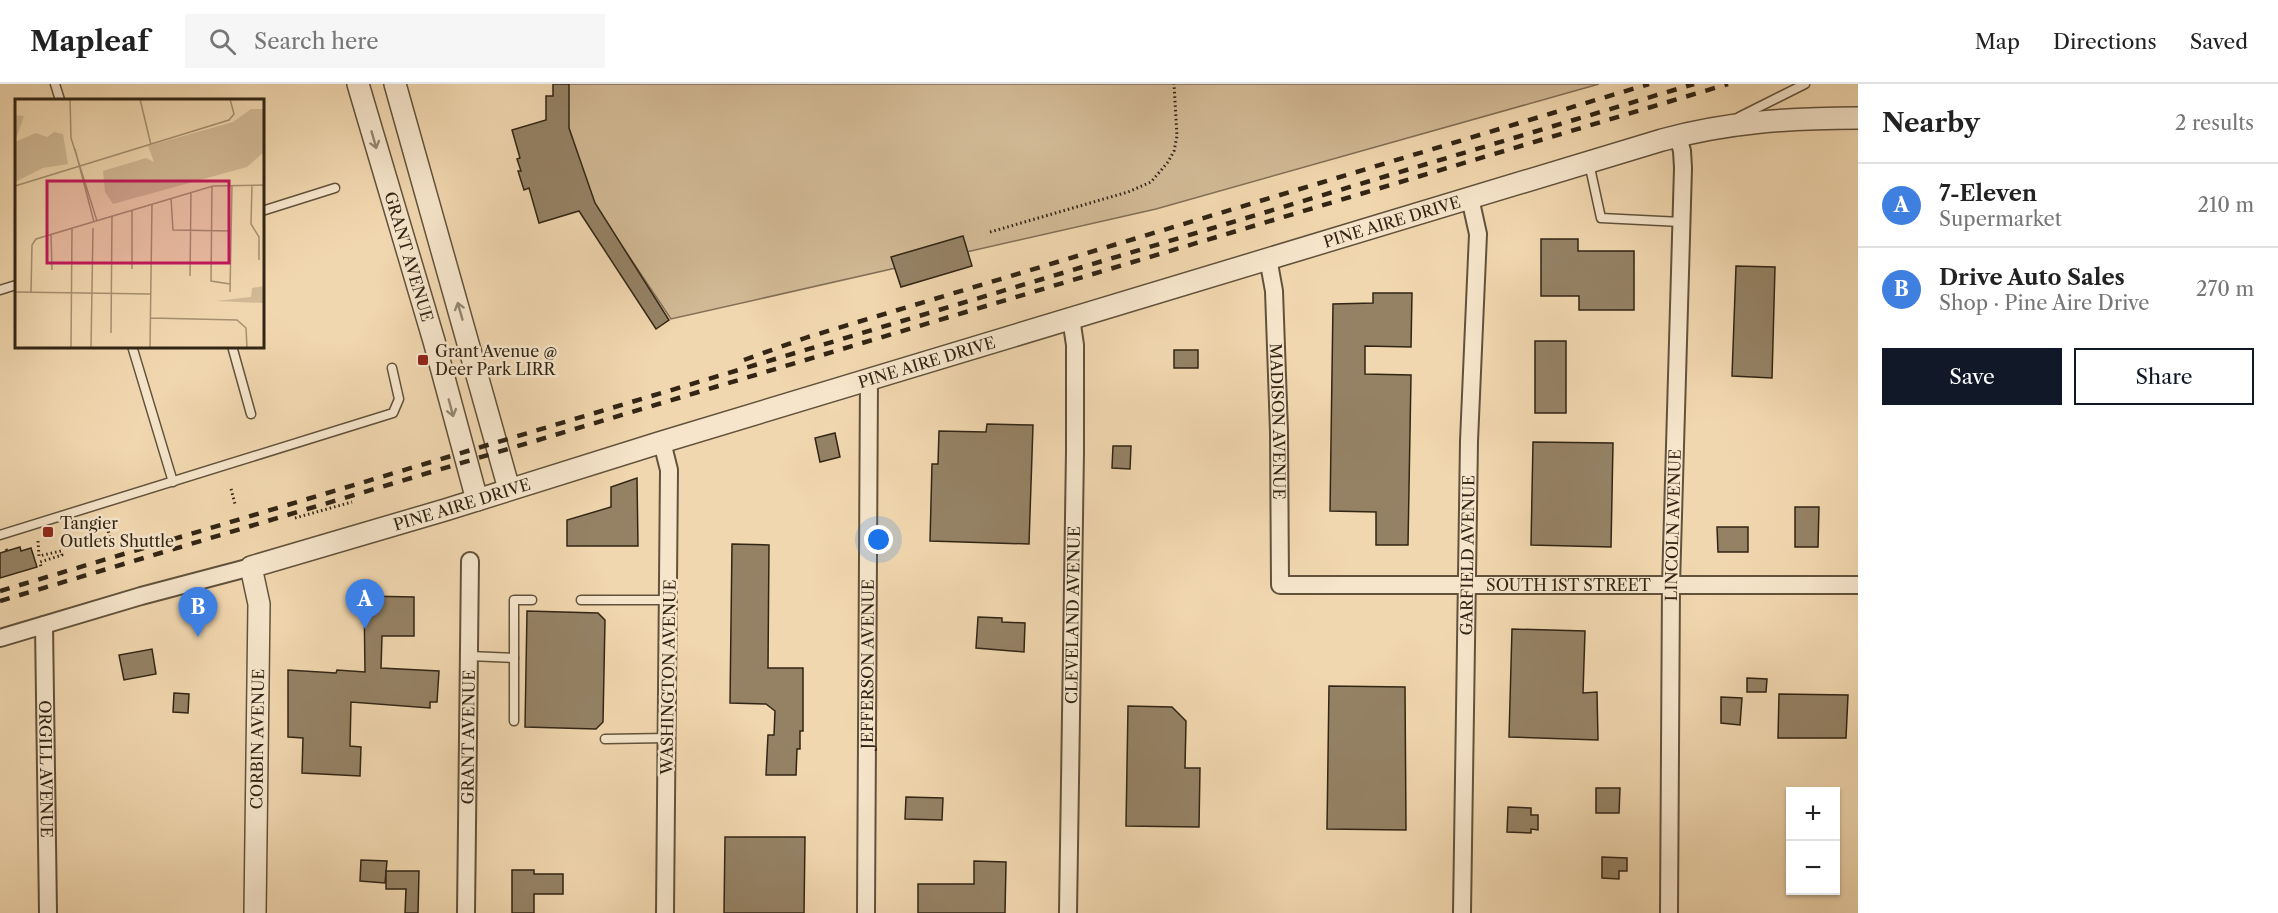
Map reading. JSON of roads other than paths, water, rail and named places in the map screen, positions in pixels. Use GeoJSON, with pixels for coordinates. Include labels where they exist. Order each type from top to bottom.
{"type":"FeatureCollection","features":[{"type":"Feature","properties":{"kind":"street","name":"GRANT AVENUE"},"geometry":{"type":"LineString","coordinates":[[358,84],[434,341],[477,500]]}},
{"type":"Feature","properties":{"kind":"street","name":"GRANT AVENUE"},"geometry":{"type":"LineString","coordinates":[[395,84],[509,489]]}},
{"type":"Feature","properties":{"kind":"street","name":"PINE AIRE DRIVE"},"geometry":{"type":"LineString","coordinates":[[0,638],[477,500],[1268,258],[1678,136],[1723,125],[1783,120],[1858,118]]}},
{"type":"Feature","properties":{"kind":"street","name":"LINCOLN AVENUE"},"geometry":{"type":"LineString","coordinates":[[1670,913],[1671,585],[1683,160],[1678,136]]}},
{"type":"Feature","properties":{"kind":"street","name":"GARFIELD AVENUE"},"geometry":{"type":"LineString","coordinates":[[1462,913],[1469,441],[1478,234],[1470,198]]}},
{"type":"Feature","properties":{"kind":"street","name":"MADISON AVENUE"},"geometry":{"type":"LineString","coordinates":[[1268,258],[1272,270],[1275,303],[1280,585]]}},
{"type":"Feature","properties":{"kind":"street","name":"CLEVELAND AVENUE"},"geometry":{"type":"LineString","coordinates":[[1068,913],[1075,452],[1075,345],[1071,318]]}},
{"type":"Feature","properties":{"kind":"street","name":"JEFFERSON AVENUE"},"geometry":{"type":"LineString","coordinates":[[866,913],[869,379]]}},
{"type":"Feature","properties":{"kind":"street","name":"WASHINGTON AVENUE"},"geometry":{"type":"LineString","coordinates":[[662,442],[669,470],[665,913]]}},
{"type":"Feature","properties":{"kind":"street","name":"GRANT AVENUE"},"geometry":{"type":"LineString","coordinates":[[466,913],[470,561]]}},
{"type":"Feature","properties":{"kind":"street","name":"CORBIN AVENUE"},"geometry":{"type":"LineString","coordinates":[[251,567],[259,604],[255,913]]}},
{"type":"Feature","properties":{"kind":"street","name":"SOUTH 1ST STREET"},"geometry":{"type":"LineString","coordinates":[[1280,585],[1858,585]]}},
{"type":"Feature","properties":{"kind":"street","name":"ORGILL AVENUE"},"geometry":{"type":"LineString","coordinates":[[44,625],[48,913]]}},
{"type":"Feature","properties":{"kind":"lane"},"geometry":{"type":"LineString","coordinates":[[55,84],[60,99]]}},
{"type":"Feature","properties":{"kind":"lane"},"geometry":{"type":"LineString","coordinates":[[1723,125],[1805,84]]}},
{"type":"Feature","properties":{"kind":"lane"},"geometry":{"type":"LineString","coordinates":[[1589,162],[1601,218],[1681,222]]}},
{"type":"Feature","properties":{"kind":"lane"},"geometry":{"type":"LineString","coordinates":[[264,211],[335,188]]}},
{"type":"Feature","properties":{"kind":"lane"},"geometry":{"type":"LineString","coordinates":[[0,290],[15,285]]}},
{"type":"Feature","properties":{"kind":"lane"},"geometry":{"type":"LineString","coordinates":[[133,348],[173,482]]}},
{"type":"Feature","properties":{"kind":"lane"},"geometry":{"type":"LineString","coordinates":[[233,348],[251,414]]}},
{"type":"Feature","properties":{"kind":"lane"},"geometry":{"type":"LineString","coordinates":[[0,535],[393,413],[399,399],[392,368]]}},
{"type":"Feature","properties":{"kind":"lane"},"geometry":{"type":"LineString","coordinates":[[514,721],[514,600],[532,600]]}},
{"type":"Feature","properties":{"kind":"lane"},"geometry":{"type":"LineString","coordinates":[[581,600],[669,600]]}},
{"type":"Feature","properties":{"kind":"lane"},"geometry":{"type":"LineString","coordinates":[[469,656],[514,658]]}},
{"type":"Feature","properties":{"kind":"lane"},"geometry":{"type":"LineString","coordinates":[[605,739],[667,738]]}},
{"type":"Feature","properties":{"kind":"railway"},"geometry":{"type":"LineString","coordinates":[[744,360],[808,337],[1649,84]]}},
{"type":"Feature","properties":{"kind":"railway"},"geometry":{"type":"LineString","coordinates":[[0,591],[1694,84]]}},
{"type":"Feature","properties":{"kind":"railway"},"geometry":{"type":"LineString","coordinates":[[0,601],[1728,84]]}},
{"type":"Feature","properties":{"kind":"place","name":"Grant Avenue @ Deer Park LIRR"},"geometry":{"type":"Point","coordinates":[423,360]}},
{"type":"Feature","properties":{"kind":"place","name":"Tangier Outlets Shuttle"},"geometry":{"type":"Point","coordinates":[48,532]}},
{"type":"Feature","properties":{"kind":"place","name":"7-Eleven"},"geometry":{"type":"Point","coordinates":[365,629]}},
{"type":"Feature","properties":{"kind":"place","name":"Drive Auto Sales"},"geometry":{"type":"Point","coordinates":[198,637]}}]}
